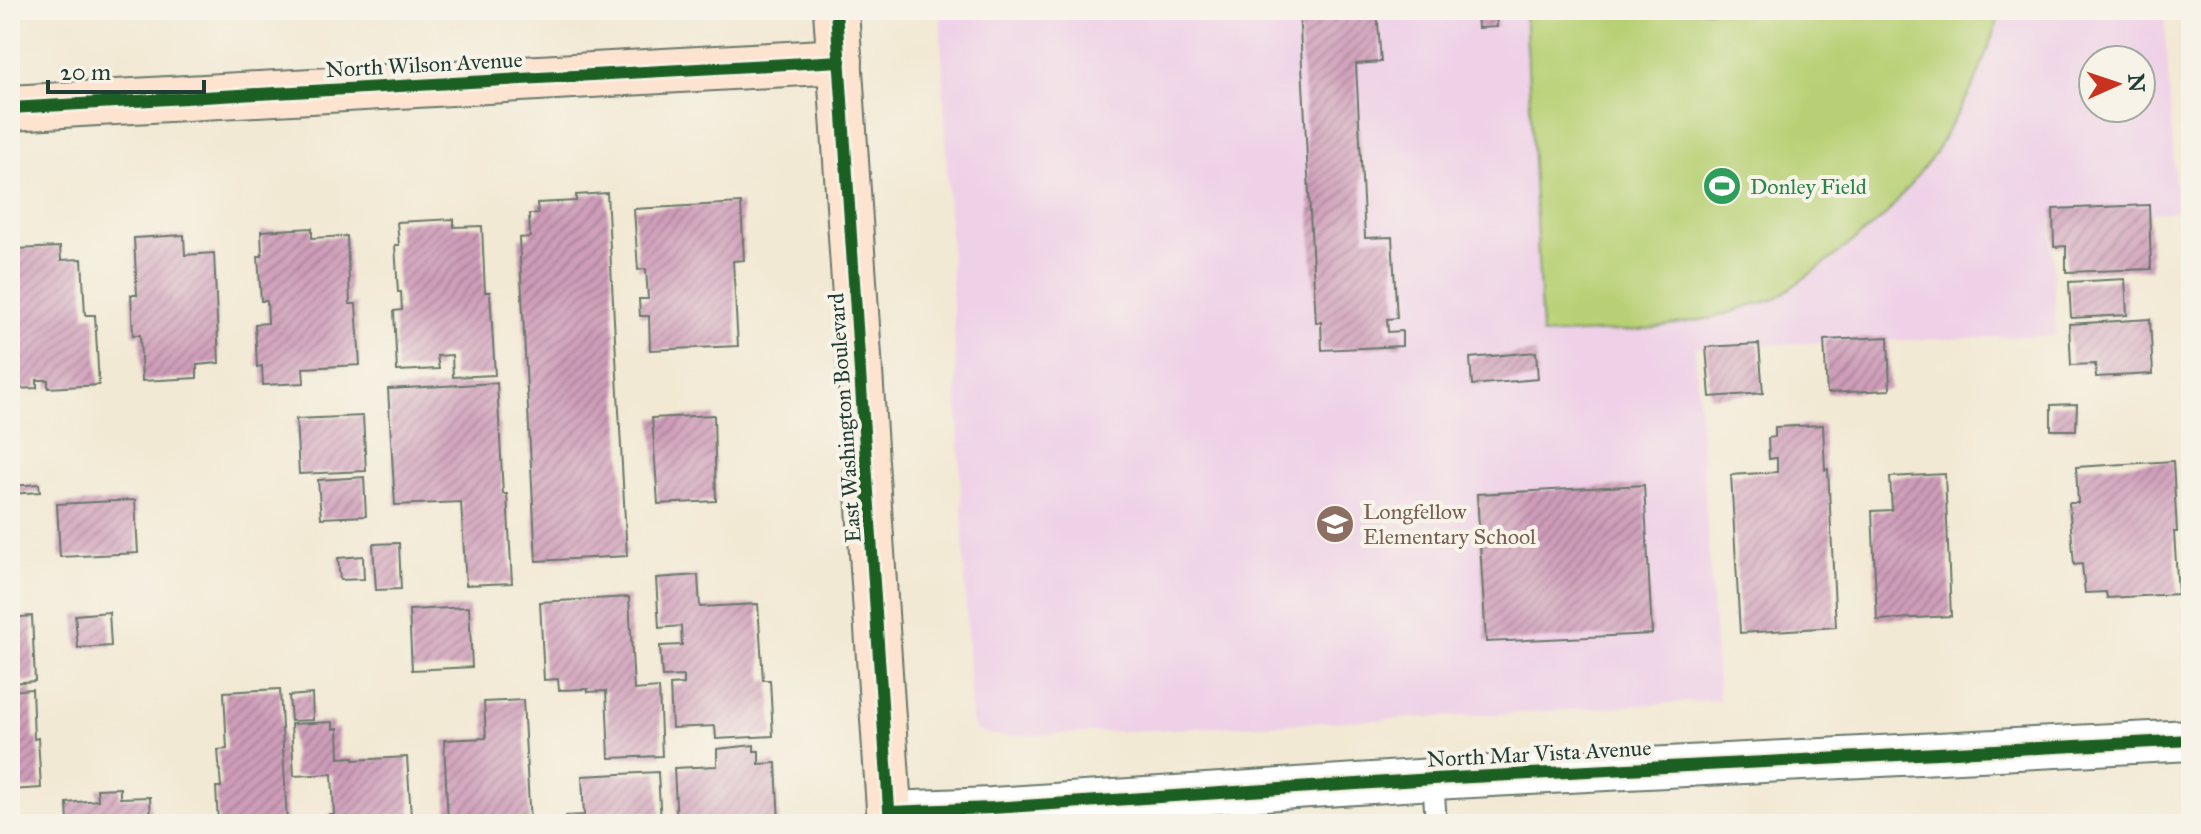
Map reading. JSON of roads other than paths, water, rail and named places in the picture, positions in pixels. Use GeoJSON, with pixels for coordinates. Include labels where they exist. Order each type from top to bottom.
{"type":"FeatureCollection","features":[{"type":"Feature","properties":{"kind":"street","name":"East Washington Boulevard"},"geometry":{"type":"LineString","coordinates":[[836,10],[890,818]]}},
{"type":"Feature","properties":{"kind":"street","name":"North Wilson Avenue"},"geometry":{"type":"LineString","coordinates":[[10,108],[840,61]]}},
{"type":"Feature","properties":{"kind":"street","name":"North Mar Vista Avenue"},"geometry":{"type":"LineString","coordinates":[[890,818],[992,808],[1433,779],[2191,740]]}},
{"type":"Feature","properties":{"kind":"lane"},"geometry":{"type":"LineString","coordinates":[[1433,779],[1436,824]]}},
{"type":"Feature","properties":{"kind":"place","name":"Donley Field"},"geometry":{"type":"Point","coordinates":[1722,186]}},
{"type":"Feature","properties":{"kind":"place","name":"Longfellow Elementary School"},"geometry":{"type":"Point","coordinates":[1335,524]}}]}
